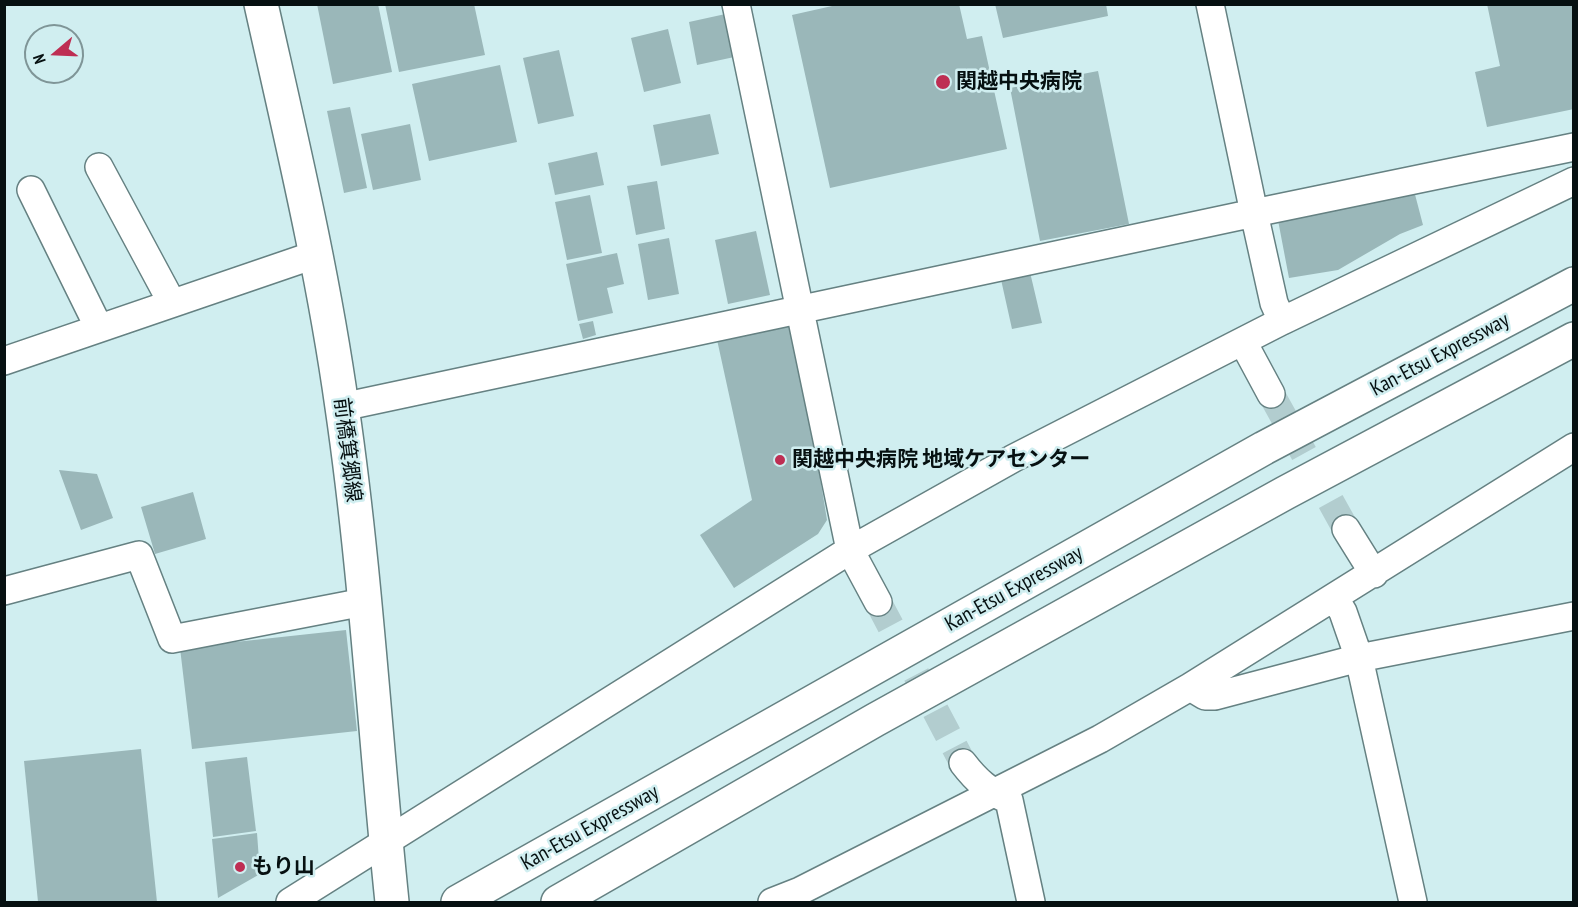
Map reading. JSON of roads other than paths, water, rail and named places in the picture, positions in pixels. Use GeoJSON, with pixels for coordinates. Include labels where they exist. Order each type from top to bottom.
{"type":"FeatureCollection","features":[{"type":"Feature","properties":{"kind":"main road","name":"前橋箕郷線"},"geometry":{"type":"LineString","coordinates":[[261,4],[317,254],[342,407],[364,602],[392,903]]}},
{"type":"Feature","properties":{"kind":"main road","name":"Kan-Etsu Expressway"},"geometry":{"type":"LineString","coordinates":[[458,903],[1264,448],[1574,284]]}},
{"type":"Feature","properties":{"kind":"main road"},"geometry":{"type":"LineString","coordinates":[[558,903],[916,698],[1285,493],[1574,339]]}},
{"type":"Feature","properties":{"kind":"street"},"geometry":{"type":"LineString","coordinates":[[736,4],[850,550],[878,602]]}},
{"type":"Feature","properties":{"kind":"street"},"geometry":{"type":"LineString","coordinates":[[1210,4],[1254,213],[1275,303],[1282,321]]}},
{"type":"Feature","properties":{"kind":"street"},"geometry":{"type":"LineString","coordinates":[[342,407],[1574,147]]}},
{"type":"Feature","properties":{"kind":"street"},"geometry":{"type":"LineString","coordinates":[[99,167],[172,303]]}},
{"type":"Feature","properties":{"kind":"street"},"geometry":{"type":"LineString","coordinates":[[290,903],[850,550],[1014,458],[1282,321],[1574,181]]}},
{"type":"Feature","properties":{"kind":"street"},"geometry":{"type":"LineString","coordinates":[[31,190],[99,328]]}},
{"type":"Feature","properties":{"kind":"street"},"geometry":{"type":"LineString","coordinates":[[4,361],[317,254]]}},
{"type":"Feature","properties":{"kind":"street"},"geometry":{"type":"LineString","coordinates":[[1243,342],[1271,394]]}},
{"type":"Feature","properties":{"kind":"street"},"geometry":{"type":"LineString","coordinates":[[772,903],[1100,739],[1190,687],[1374,574],[1574,447]]}},
{"type":"Feature","properties":{"kind":"street"},"geometry":{"type":"LineString","coordinates":[[1346,529],[1374,574]]}},
{"type":"Feature","properties":{"kind":"street"},"geometry":{"type":"LineString","coordinates":[[4,591],[139,555],[172,639],[364,602]]}},
{"type":"Feature","properties":{"kind":"street"},"geometry":{"type":"LineString","coordinates":[[1335,597],[1343,612],[1359,658],[1413,903]]}},
{"type":"Feature","properties":{"kind":"street"},"geometry":{"type":"LineString","coordinates":[[1190,687],[1205,696],[1215,696],[1359,658],[1574,616]]}},
{"type":"Feature","properties":{"kind":"street"},"geometry":{"type":"LineString","coordinates":[[963,763],[974,778],[992,793],[1009,800],[1031,903]]}},
{"type":"Feature","properties":{"kind":"tunnel"},"geometry":{"type":"LineString","coordinates":[[1271,394],[1346,529]]}},
{"type":"Feature","properties":{"kind":"tunnel"},"geometry":{"type":"LineString","coordinates":[[878,602],[963,763]]}},
{"type":"Feature","properties":{"kind":"place","name":"関越中央病院"},"geometry":{"type":"Point","coordinates":[943,82]}},
{"type":"Feature","properties":{"kind":"place","name":"関越中央病院 地域ケアセンター"},"geometry":{"type":"Point","coordinates":[780,460]}},
{"type":"Feature","properties":{"kind":"place","name":"もり山"},"geometry":{"type":"Point","coordinates":[240,867]}}]}
